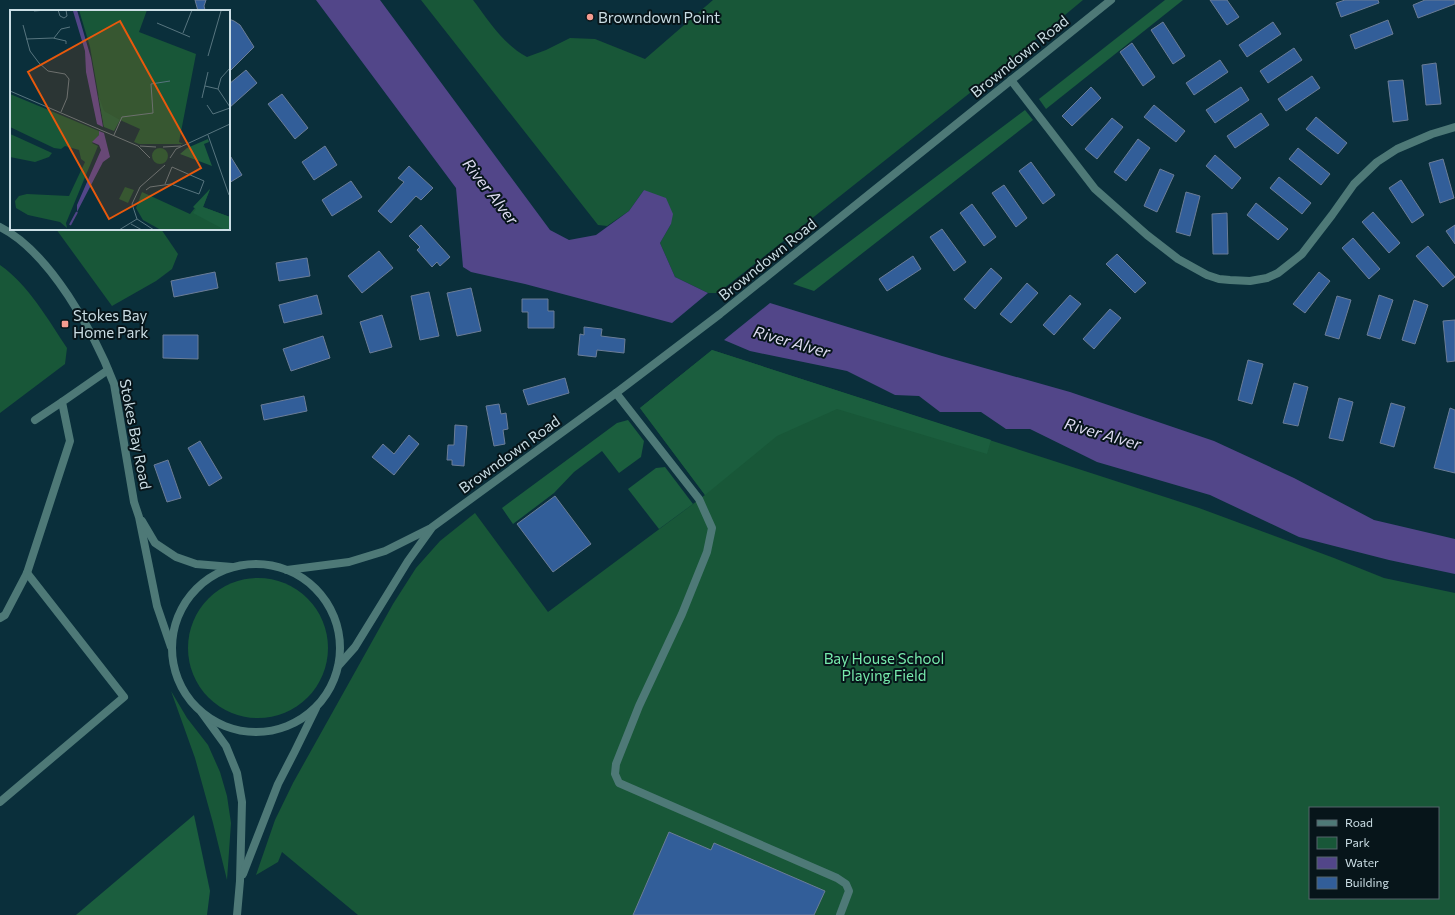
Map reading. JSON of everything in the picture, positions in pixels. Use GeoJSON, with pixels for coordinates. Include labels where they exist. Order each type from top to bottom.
{"type":"FeatureCollection","features":[{"type":"Feature","properties":{"kind":"street","name":"Browndown Road"},"geometry":{"type":"LineString","coordinates":[[287,570],[349,562],[385,551],[431,528],[616,393],[756,285],[1111,0]]}},
{"type":"Feature","properties":{"kind":"street"},"geometry":{"type":"LineString","coordinates":[[1011,80],[1095,189],[1147,235],[1178,259],[1207,275],[1219,279],[1250,281],[1267,278],[1278,273],[1302,254],[1354,184],[1377,162],[1397,149],[1432,134],[1455,127]]}},
{"type":"Feature","properties":{"kind":"street","name":"Stokes Bay Road"},"geometry":{"type":"LineString","coordinates":[[0,227],[30,249],[52,273],[75,306],[114,384],[134,502],[139,517],[157,606],[172,647],[175,672],[186,695],[202,714],[223,726],[248,732],[273,731],[296,723],[316,708],[330,688],[339,665],[340,642],[335,619],[324,598],[308,582],[287,570],[260,564],[234,567],[196,564],[176,557],[155,543],[139,517]]}},
{"type":"Feature","properties":{"kind":"street"},"geometry":{"type":"LineString","coordinates":[[35,420],[108,370]]}},
{"type":"Feature","properties":{"kind":"street"},"geometry":{"type":"LineString","coordinates":[[616,393],[699,499],[712,528],[707,552],[682,614],[639,706],[616,764],[615,774],[619,783],[633,790],[846,884],[849,891],[840,915]]}},
{"type":"Feature","properties":{"kind":"street"},"geometry":{"type":"LineString","coordinates":[[0,618],[4,615],[27,573],[70,441],[62,402]]}},
{"type":"Feature","properties":{"kind":"street","name":"Browndown Road"},"geometry":{"type":"LineString","coordinates":[[339,665],[355,647],[408,561],[431,528]]}},
{"type":"Feature","properties":{"kind":"street","name":"Stokes Bay Road"},"geometry":{"type":"LineString","coordinates":[[172,647],[177,621],[189,597],[209,579],[234,567]]}},
{"type":"Feature","properties":{"kind":"street"},"geometry":{"type":"LineString","coordinates":[[0,802],[124,697],[27,573]]}},
{"type":"Feature","properties":{"kind":"street"},"geometry":{"type":"LineString","coordinates":[[240,881],[278,784],[316,708]]}},
{"type":"Feature","properties":{"kind":"street"},"geometry":{"type":"LineString","coordinates":[[202,714],[226,746],[237,773],[242,802],[240,881],[237,915]]}},
{"type":"Feature","properties":{"kind":"green space"},"geometry":{"type":"Polygon","coordinates":[[[421,0],[473,0],[504,39],[518,52],[527,57],[546,50],[570,38],[595,39],[645,59],[713,0],[1083,0],[1000,69],[718,293],[708,293],[675,277],[660,243],[671,224],[644,190],[629,211],[607,226],[598,225],[421,0]]]}},
{"type":"Feature","properties":{"kind":"green space"},"geometry":{"type":"Polygon","coordinates":[[[1165,0],[1183,0],[1046,109],[1039,99],[1165,0]]]}},
{"type":"Feature","properties":{"kind":"green space"},"geometry":{"type":"Polygon","coordinates":[[[1025,110],[1033,120],[814,291],[793,284],[1025,110]]]}},
{"type":"Feature","properties":{"kind":"green space"},"geometry":{"type":"Polygon","coordinates":[[[57,230],[162,230],[178,254],[172,269],[156,281],[112,306],[57,230]]]}},
{"type":"Feature","properties":{"kind":"green space"},"geometry":{"type":"Polygon","coordinates":[[[0,265],[29,292],[67,348],[65,364],[0,413],[0,265]]]}},
{"type":"Feature","properties":{"kind":"green space","name":"Bay House School Playing Field"},"geometry":{"type":"Polygon","coordinates":[[[712,350],[1199,508],[1384,578],[1455,593],[1455,915],[358,915],[282,852],[278,862],[256,875],[275,820],[293,783],[393,604],[416,568],[440,541],[475,513],[548,612],[705,495],[640,408],[712,350]]]}},
{"type":"Feature","properties":{"kind":"green space"},"geometry":{"type":"Polygon","coordinates":[[[712,350],[991,440],[987,454],[837,409],[777,436],[705,495],[640,408],[712,350]]]}},
{"type":"Feature","properties":{"kind":"green space"},"geometry":{"type":"Polygon","coordinates":[[[628,420],[644,441],[641,457],[619,473],[602,451],[574,472],[554,493],[513,524],[502,508],[617,423],[628,420]]]}},
{"type":"Feature","properties":{"kind":"green space"},"geometry":{"type":"Polygon","coordinates":[[[665,467],[693,504],[659,529],[628,489],[656,468],[665,467]]]}},
{"type":"Feature","properties":{"kind":"green space"},"geometry":{"type":"Polygon","coordinates":[[[258,578],[278,581],[291,586],[312,604],[320,615],[325,628],[328,648],[325,668],[320,681],[302,702],[291,710],[278,715],[258,718],[238,715],[225,710],[204,692],[196,681],[191,668],[188,648],[191,628],[196,615],[214,594],[225,586],[238,581],[258,578]]]}},
{"type":"Feature","properties":{"kind":"green space"},"geometry":{"type":"Polygon","coordinates":[[[171,691],[187,718],[208,745],[220,772],[227,796],[231,823],[227,880],[195,758],[171,691]]]}},
{"type":"Feature","properties":{"kind":"green space"},"geometry":{"type":"Polygon","coordinates":[[[194,815],[210,891],[207,915],[76,915],[194,815]]]}},
{"type":"Feature","properties":{"kind":"water","name":"River Alver"},"geometry":{"type":"Polygon","coordinates":[[[316,0],[380,0],[550,230],[569,240],[596,235],[629,211],[644,190],[666,198],[673,214],[671,224],[660,243],[675,277],[708,293],[672,323],[525,284],[471,272],[463,267],[456,188],[316,0]]]}},
{"type":"Feature","properties":{"kind":"water","name":"River Alver"},"geometry":{"type":"Polygon","coordinates":[[[770,303],[942,356],[1070,392],[1214,441],[1294,478],[1374,520],[1455,539],[1455,574],[1389,560],[1299,537],[1210,495],[1097,462],[1030,429],[1006,429],[981,412],[940,412],[919,396],[895,395],[847,371],[750,351],[724,340],[770,303]]]}},
{"type":"Feature","properties":{"kind":"building"},"geometry":{"type":"Polygon","coordinates":[[[195,0],[206,0],[204,6],[205,10],[198,10],[195,0]]]}},
{"type":"Feature","properties":{"kind":"building"},"geometry":{"type":"Polygon","coordinates":[[[1210,0],[1227,0],[1239,17],[1227,25],[1210,0]]]}},
{"type":"Feature","properties":{"kind":"building"},"geometry":{"type":"Polygon","coordinates":[[[1345,0],[1378,0],[1379,3],[1341,17],[1336,3],[1345,0]]]}},
{"type":"Feature","properties":{"kind":"building"},"geometry":{"type":"Polygon","coordinates":[[[1425,0],[1455,0],[1455,4],[1418,18],[1413,5],[1425,0]]]}},
{"type":"Feature","properties":{"kind":"building"},"geometry":{"type":"Polygon","coordinates":[[[230,19],[240,25],[254,47],[231,70],[230,19]]]}},
{"type":"Feature","properties":{"kind":"building"},"geometry":{"type":"Polygon","coordinates":[[[1388,20],[1393,34],[1355,49],[1350,35],[1388,20]]]}},
{"type":"Feature","properties":{"kind":"building"},"geometry":{"type":"Polygon","coordinates":[[[1163,22],[1185,56],[1173,64],[1151,30],[1163,22]]]}},
{"type":"Feature","properties":{"kind":"building"},"geometry":{"type":"Polygon","coordinates":[[[1273,22],[1281,34],[1247,57],[1239,45],[1273,22]]]}},
{"type":"Feature","properties":{"kind":"building"},"geometry":{"type":"Polygon","coordinates":[[[1132,43],[1155,77],[1143,86],[1120,52],[1132,43]]]}},
{"type":"Feature","properties":{"kind":"building"},"geometry":{"type":"Polygon","coordinates":[[[1294,48],[1302,60],[1268,83],[1260,71],[1294,48]]]}},
{"type":"Feature","properties":{"kind":"building"},"geometry":{"type":"Polygon","coordinates":[[[1220,60],[1228,72],[1194,95],[1186,83],[1220,60]]]}},
{"type":"Feature","properties":{"kind":"building"},"geometry":{"type":"Polygon","coordinates":[[[1436,63],[1441,104],[1426,105],[1422,65],[1436,63]]]}},
{"type":"Feature","properties":{"kind":"building"},"geometry":{"type":"Polygon","coordinates":[[[246,70],[257,83],[230,107],[230,83],[246,70]]]}},
{"type":"Feature","properties":{"kind":"building"},"geometry":{"type":"Polygon","coordinates":[[[1312,76],[1320,88],[1286,111],[1278,99],[1312,76]]]}},
{"type":"Feature","properties":{"kind":"building"},"geometry":{"type":"Polygon","coordinates":[[[1403,80],[1408,120],[1393,122],[1388,81],[1403,80]]]}},
{"type":"Feature","properties":{"kind":"building"},"geometry":{"type":"Polygon","coordinates":[[[1091,87],[1101,98],[1072,126],[1062,116],[1091,87]]]}},
{"type":"Feature","properties":{"kind":"building"},"geometry":{"type":"Polygon","coordinates":[[[1241,87],[1249,100],[1215,123],[1206,110],[1241,87]]]}},
{"type":"Feature","properties":{"kind":"building"},"geometry":{"type":"Polygon","coordinates":[[[282,94],[308,128],[295,139],[268,104],[282,94]]]}},
{"type":"Feature","properties":{"kind":"building"},"geometry":{"type":"Polygon","coordinates":[[[1154,105],[1185,131],[1176,142],[1144,117],[1154,105]]]}},
{"type":"Feature","properties":{"kind":"building"},"geometry":{"type":"Polygon","coordinates":[[[1261,113],[1269,125],[1235,148],[1227,136],[1261,113]]]}},
{"type":"Feature","properties":{"kind":"building"},"geometry":{"type":"Polygon","coordinates":[[[1316,117],[1347,143],[1338,154],[1306,129],[1316,117]]]}},
{"type":"Feature","properties":{"kind":"building"},"geometry":{"type":"Polygon","coordinates":[[[1112,118],[1123,127],[1097,159],[1085,149],[1112,118]]]}},
{"type":"Feature","properties":{"kind":"building"},"geometry":{"type":"Polygon","coordinates":[[[1138,139],[1150,148],[1126,181],[1114,172],[1138,139]]]}},
{"type":"Feature","properties":{"kind":"building"},"geometry":{"type":"Polygon","coordinates":[[[325,146],[337,165],[314,180],[302,162],[325,146]]]}},
{"type":"Feature","properties":{"kind":"building"},"geometry":{"type":"Polygon","coordinates":[[[1298,148],[1330,174],[1321,185],[1289,159],[1298,148]]]}},
{"type":"Feature","properties":{"kind":"building"},"geometry":{"type":"Polygon","coordinates":[[[1215,155],[1241,178],[1232,189],[1206,166],[1215,155]]]}},
{"type":"Feature","properties":{"kind":"building"},"geometry":{"type":"Polygon","coordinates":[[[230,156],[242,175],[230,182],[230,156]]]}},
{"type":"Feature","properties":{"kind":"building"},"geometry":{"type":"Polygon","coordinates":[[[1443,159],[1454,198],[1440,203],[1429,163],[1443,159]]]}},
{"type":"Feature","properties":{"kind":"building"},"geometry":{"type":"Polygon","coordinates":[[[1031,162],[1055,195],[1043,204],[1019,171],[1031,162]]]}},
{"type":"Feature","properties":{"kind":"building"},"geometry":{"type":"Polygon","coordinates":[[[409,166],[433,188],[421,200],[416,196],[391,223],[378,211],[404,182],[398,178],[409,166]]]}},
{"type":"Feature","properties":{"kind":"building"},"geometry":{"type":"Polygon","coordinates":[[[1160,169],[1174,175],[1157,212],[1144,206],[1160,169]]]}},
{"type":"Feature","properties":{"kind":"building"},"geometry":{"type":"Polygon","coordinates":[[[1279,177],[1311,203],[1302,214],[1270,188],[1279,177]]]}},
{"type":"Feature","properties":{"kind":"building"},"geometry":{"type":"Polygon","coordinates":[[[1401,180],[1424,215],[1412,223],[1389,188],[1401,180]]]}},
{"type":"Feature","properties":{"kind":"building"},"geometry":{"type":"Polygon","coordinates":[[[351,181],[362,197],[332,216],[322,200],[351,181]]]}},
{"type":"Feature","properties":{"kind":"building"},"geometry":{"type":"Polygon","coordinates":[[[1004,185],[1027,218],[1016,227],[992,193],[1004,185]]]}},
{"type":"Feature","properties":{"kind":"building"},"geometry":{"type":"Polygon","coordinates":[[[1186,192],[1200,196],[1190,236],[1176,232],[1186,192]]]}},
{"type":"Feature","properties":{"kind":"building"},"geometry":{"type":"Polygon","coordinates":[[[1256,203],[1288,229],[1278,240],[1247,215],[1256,203]]]}},
{"type":"Feature","properties":{"kind":"building"},"geometry":{"type":"Polygon","coordinates":[[[972,204],[996,237],[984,246],[960,213],[972,204]]]}},
{"type":"Feature","properties":{"kind":"building"},"geometry":{"type":"Polygon","coordinates":[[[1373,212],[1400,243],[1389,253],[1362,222],[1373,212]]]}},
{"type":"Feature","properties":{"kind":"building"},"geometry":{"type":"Polygon","coordinates":[[[1227,213],[1228,254],[1213,254],[1212,214],[1227,213]]]}},
{"type":"Feature","properties":{"kind":"building"},"geometry":{"type":"Polygon","coordinates":[[[421,225],[450,257],[440,266],[437,262],[432,267],[417,250],[420,247],[409,236],[421,225]]]}},
{"type":"Feature","properties":{"kind":"building"},"geometry":{"type":"Polygon","coordinates":[[[1455,225],[1455,244],[1446,231],[1455,225]]]}},
{"type":"Feature","properties":{"kind":"building"},"geometry":{"type":"Polygon","coordinates":[[[942,229],[966,262],[954,271],[930,237],[942,229]]]}},
{"type":"Feature","properties":{"kind":"building"},"geometry":{"type":"Polygon","coordinates":[[[1353,238],[1380,269],[1369,279],[1342,248],[1353,238]]]}},
{"type":"Feature","properties":{"kind":"building"},"geometry":{"type":"Polygon","coordinates":[[[1428,246],[1455,277],[1443,287],[1416,256],[1428,246]]]}},
{"type":"Feature","properties":{"kind":"building"},"geometry":{"type":"Polygon","coordinates":[[[379,251],[393,268],[362,293],[348,276],[379,251]]]}},
{"type":"Feature","properties":{"kind":"building"},"geometry":{"type":"Polygon","coordinates":[[[1117,254],[1146,283],[1135,293],[1106,264],[1117,254]]]}},
{"type":"Feature","properties":{"kind":"building"},"geometry":{"type":"Polygon","coordinates":[[[913,256],[921,269],[887,291],[879,279],[913,256]]]}},
{"type":"Feature","properties":{"kind":"building"},"geometry":{"type":"Polygon","coordinates":[[[307,258],[310,276],[279,281],[276,263],[307,258]]]}},
{"type":"Feature","properties":{"kind":"building"},"geometry":{"type":"Polygon","coordinates":[[[991,268],[1002,278],[975,309],[964,299],[991,268]]]}},
{"type":"Feature","properties":{"kind":"building"},"geometry":{"type":"Polygon","coordinates":[[[215,272],[218,288],[174,297],[171,281],[215,272]]]}},
{"type":"Feature","properties":{"kind":"building"},"geometry":{"type":"Polygon","coordinates":[[[1319,272],[1330,281],[1305,313],[1293,304],[1319,272]]]}},
{"type":"Feature","properties":{"kind":"building"},"geometry":{"type":"Polygon","coordinates":[[[1027,283],[1038,293],[1011,323],[1000,314],[1027,283]]]}},
{"type":"Feature","properties":{"kind":"building"},"geometry":{"type":"Polygon","coordinates":[[[471,288],[481,331],[457,336],[447,293],[471,288]]]}},
{"type":"Feature","properties":{"kind":"building"},"geometry":{"type":"Polygon","coordinates":[[[429,292],[439,336],[420,340],[411,296],[429,292]]]}},
{"type":"Feature","properties":{"kind":"building"},"geometry":{"type":"Polygon","coordinates":[[[317,295],[322,314],[284,323],[279,305],[317,295]]]}},
{"type":"Feature","properties":{"kind":"building"},"geometry":{"type":"Polygon","coordinates":[[[1070,295],[1081,304],[1054,335],[1043,325],[1070,295]]]}},
{"type":"Feature","properties":{"kind":"building"},"geometry":{"type":"Polygon","coordinates":[[[1379,295],[1393,300],[1380,339],[1367,335],[1379,295]]]}},
{"type":"Feature","properties":{"kind":"building"},"geometry":{"type":"Polygon","coordinates":[[[1337,296],[1351,300],[1339,339],[1325,335],[1337,296]]]}},
{"type":"Feature","properties":{"kind":"building"},"geometry":{"type":"Polygon","coordinates":[[[522,299],[548,299],[548,311],[554,311],[554,328],[528,328],[528,312],[522,312],[522,299]]]}},
{"type":"Feature","properties":{"kind":"building"},"geometry":{"type":"Polygon","coordinates":[[[1414,300],[1428,305],[1415,344],[1402,340],[1414,300]]]}},
{"type":"Feature","properties":{"kind":"building"},"geometry":{"type":"Polygon","coordinates":[[[1110,309],[1121,318],[1094,349],[1083,339],[1110,309]]]}},
{"type":"Feature","properties":{"kind":"building"},"geometry":{"type":"Polygon","coordinates":[[[382,315],[392,347],[370,353],[360,322],[382,315]]]}},
{"type":"Feature","properties":{"kind":"building"},"geometry":{"type":"Polygon","coordinates":[[[1455,320],[1455,361],[1447,362],[1443,321],[1455,320]]]}},
{"type":"Feature","properties":{"kind":"building"},"geometry":{"type":"Polygon","coordinates":[[[584,327],[602,329],[601,336],[625,339],[624,353],[597,350],[596,357],[578,355],[580,334],[584,335],[584,327]]]}},
{"type":"Feature","properties":{"kind":"building"},"geometry":{"type":"Polygon","coordinates":[[[163,335],[198,335],[198,359],[163,358],[163,335]]]}},
{"type":"Feature","properties":{"kind":"building"},"geometry":{"type":"Polygon","coordinates":[[[323,336],[330,358],[291,371],[283,349],[323,336]]]}},
{"type":"Feature","properties":{"kind":"building"},"geometry":{"type":"Polygon","coordinates":[[[1248,360],[1263,364],[1252,404],[1238,400],[1248,360]]]}},
{"type":"Feature","properties":{"kind":"building"},"geometry":{"type":"Polygon","coordinates":[[[565,378],[569,393],[528,405],[523,390],[565,378]]]}},
{"type":"Feature","properties":{"kind":"building"},"geometry":{"type":"Polygon","coordinates":[[[1294,383],[1308,387],[1298,426],[1283,423],[1294,383]]]}},
{"type":"Feature","properties":{"kind":"building"},"geometry":{"type":"Polygon","coordinates":[[[304,396],[307,411],[264,420],[261,405],[304,396]]]}},
{"type":"Feature","properties":{"kind":"building"},"geometry":{"type":"Polygon","coordinates":[[[1339,398],[1353,402],[1343,441],[1329,438],[1339,398]]]}},
{"type":"Feature","properties":{"kind":"building"},"geometry":{"type":"Polygon","coordinates":[[[1391,403],[1405,407],[1394,447],[1380,443],[1391,403]]]}},
{"type":"Feature","properties":{"kind":"building"},"geometry":{"type":"Polygon","coordinates":[[[499,404],[501,414],[506,413],[508,429],[503,430],[505,444],[494,446],[486,406],[499,404]]]}},
{"type":"Feature","properties":{"kind":"building"},"geometry":{"type":"Polygon","coordinates":[[[1450,408],[1455,410],[1455,473],[1434,468],[1450,408]]]}},
{"type":"Feature","properties":{"kind":"building"},"geometry":{"type":"Polygon","coordinates":[[[455,425],[467,426],[464,466],[452,465],[452,460],[447,460],[448,445],[454,445],[455,425]]]}},
{"type":"Feature","properties":{"kind":"building"},"geometry":{"type":"Polygon","coordinates":[[[409,435],[419,444],[394,475],[372,457],[383,444],[394,454],[409,435]]]}},
{"type":"Feature","properties":{"kind":"building"},"geometry":{"type":"Polygon","coordinates":[[[200,441],[222,478],[209,486],[188,448],[200,441]]]}},
{"type":"Feature","properties":{"kind":"building"},"geometry":{"type":"Polygon","coordinates":[[[168,460],[181,498],[167,502],[154,465],[168,460]]]}},
{"type":"Feature","properties":{"kind":"building"},"geometry":{"type":"Polygon","coordinates":[[[555,496],[591,544],[553,572],[517,524],[555,496]]]}},
{"type":"Feature","properties":{"kind":"building"},"geometry":{"type":"Polygon","coordinates":[[[669,832],[711,850],[714,843],[825,891],[814,915],[633,915],[669,832]]]}},
{"type":"Feature","properties":{"kind":"place","name":"Browndown Point"},"geometry":{"type":"Point","coordinates":[590,17]}},
{"type":"Feature","properties":{"kind":"place","name":"Stokes Bay Home Park"},"geometry":{"type":"Point","coordinates":[65,324]}}]}
